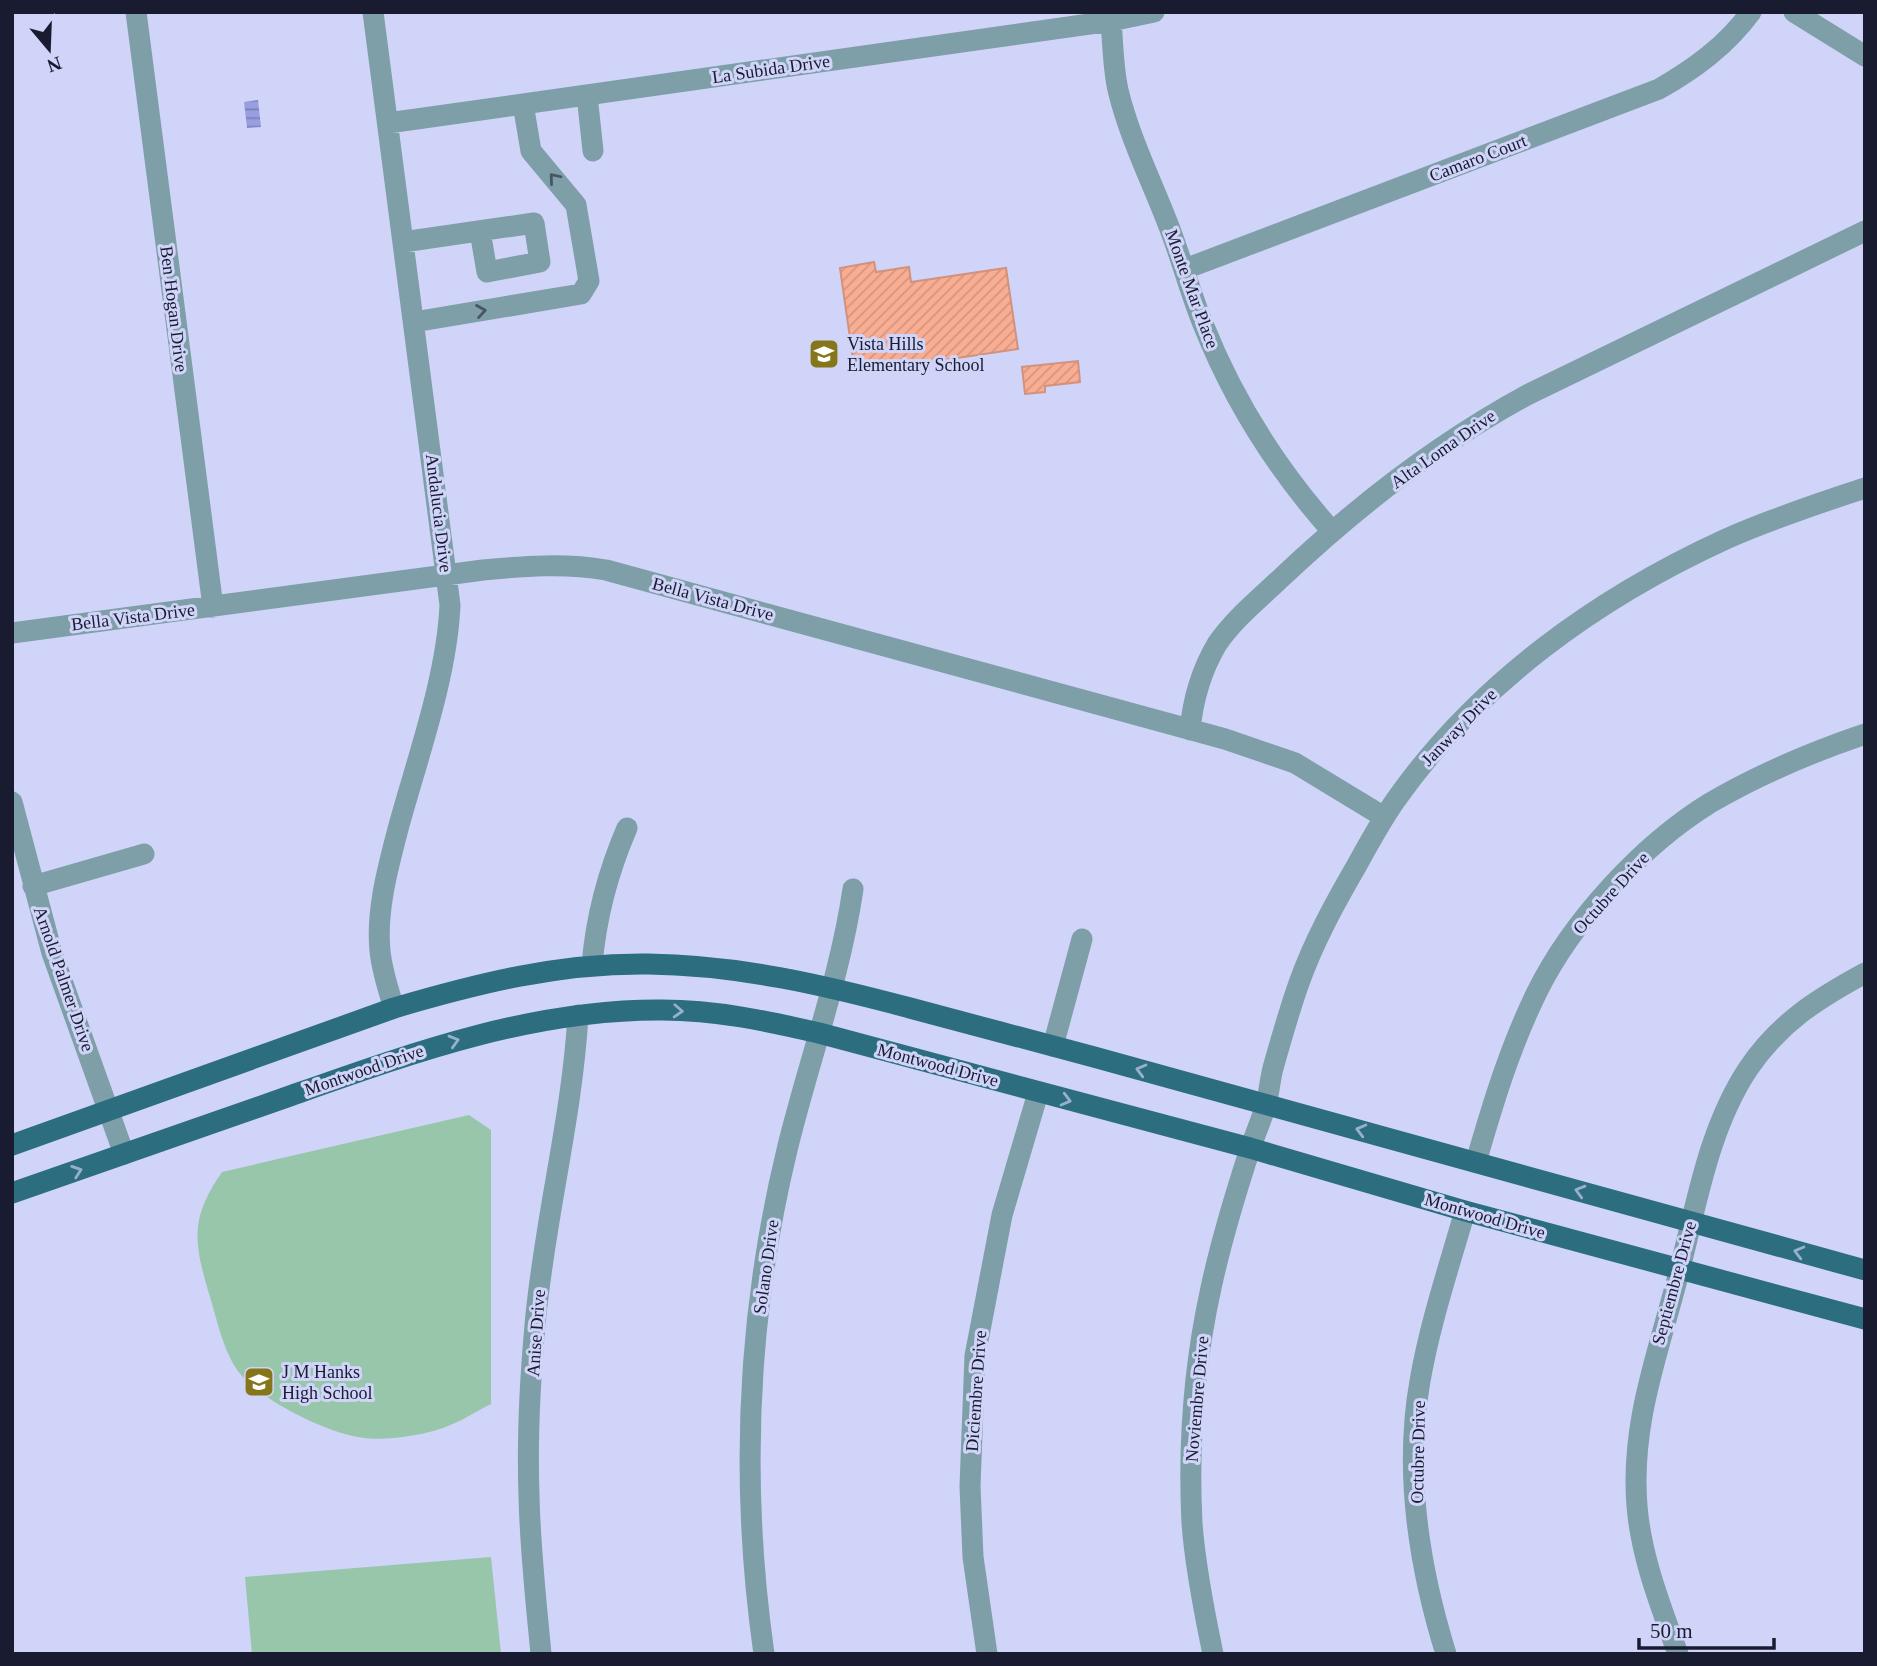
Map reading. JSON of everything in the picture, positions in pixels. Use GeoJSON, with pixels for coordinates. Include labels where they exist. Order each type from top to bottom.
{"type":"FeatureCollection","features":[{"type":"Feature","properties":{"kind":"main road"},"geometry":{"type":"LineString","coordinates":[[12,1145],[394,1008],[453,991],[539,971],[592,965],[650,964],[729,968],[833,988],[1053,1046],[1865,1270]]}},
{"type":"Feature","properties":{"kind":"main road","name":"Montwood Drive"},"geometry":{"type":"LineString","coordinates":[[12,1193],[451,1041],[527,1023],[578,1015],[662,1010],[707,1012],[755,1018],[819,1033],[1250,1148],[1465,1211],[1865,1320]]}},
{"type":"Feature","properties":{"kind":"street","name":"Ben Hogan Drive"},"geometry":{"type":"LineString","coordinates":[[136,12],[213,607]]}},
{"type":"Feature","properties":{"kind":"street","name":"Andalucia Drive"},"geometry":{"type":"LineString","coordinates":[[373,12],[450,605],[444,659],[393,849],[380,921],[384,977],[394,1008]]}},
{"type":"Feature","properties":{"kind":"street","name":"La Subida Drive"},"geometry":{"type":"LineString","coordinates":[[388,123],[1111,21],[1154,12]]}},
{"type":"Feature","properties":{"kind":"street","name":"Camaro Court"},"geometry":{"type":"LineString","coordinates":[[1185,270],[1659,89],[1686,73],[1722,45],[1751,12]]}},
{"type":"Feature","properties":{"kind":"street"},"geometry":{"type":"LineString","coordinates":[[1794,12],[1865,55]]}},
{"type":"Feature","properties":{"kind":"street","name":"Monte Mar Place"},"geometry":{"type":"LineString","coordinates":[[1111,21],[1117,87],[1124,110],[1185,270],[1202,323],[1224,375],[1246,417],[1272,457],[1331,530]]}},
{"type":"Feature","properties":{"kind":"street"},"geometry":{"type":"LineString","coordinates":[[587,95],[593,151]]}},
{"type":"Feature","properties":{"kind":"street"},"geometry":{"type":"LineString","coordinates":[[414,322],[581,294],[589,281],[576,205],[531,151],[523,104]]}},
{"type":"Feature","properties":{"kind":"street"},"geometry":{"type":"LineString","coordinates":[[404,243],[480,231]]}},
{"type":"Feature","properties":{"kind":"street","name":"Alta Loma Drive"},"geometry":{"type":"LineString","coordinates":[[1190,730],[1197,686],[1218,643],[1234,622],[1331,530],[1445,443],[1482,419],[1865,231]]}},
{"type":"Feature","properties":{"kind":"street","name":"Janway Drive"},"geometry":{"type":"LineString","coordinates":[[1250,1148],[1266,1104],[1273,1070],[1299,983],[1324,924],[1384,817],[1442,742],[1485,698],[1540,651],[1592,611],[1631,587],[1730,537],[1865,488]]}},
{"type":"Feature","properties":{"kind":"street","name":"Bella Vista Drive"},"geometry":{"type":"LineString","coordinates":[[12,633],[447,575],[537,565],[578,565],[606,570],[1225,738],[1295,763],[1384,817]]}},
{"type":"Feature","properties":{"kind":"street","name":"Octubre Drive"},"geometry":{"type":"LineString","coordinates":[[1476,1161],[1503,1069],[1538,990],[1562,949],[1614,884],[1682,823],[1710,803],[1833,745],[1865,734]]}},
{"type":"Feature","properties":{"kind":"street","name":"Arnold Palmer Drive"},"geometry":{"type":"LineString","coordinates":[[12,802],[52,953],[124,1154]]}},
{"type":"Feature","properties":{"kind":"street"},"geometry":{"type":"LineString","coordinates":[[592,965],[601,901],[627,828]]}},
{"type":"Feature","properties":{"kind":"street"},"geometry":{"type":"LineString","coordinates":[[33,886],[144,854]]}},
{"type":"Feature","properties":{"kind":"street","name":"Solano Drive"},"geometry":{"type":"LineString","coordinates":[[764,1654],[751,1522],[750,1388],[775,1207],[788,1149],[833,988],[853,889]]}},
{"type":"Feature","properties":{"kind":"street"},"geometry":{"type":"LineString","coordinates":[[1053,1046],[1082,939]]}},
{"type":"Feature","properties":{"kind":"street","name":"Septiembre Drive"},"geometry":{"type":"LineString","coordinates":[[1678,1654],[1646,1557],[1637,1509],[1635,1475],[1640,1415],[1690,1223],[1715,1138],[1731,1099],[1747,1071],[1766,1045],[1797,1014],[1822,996],[1865,973]]}},
{"type":"Feature","properties":{"kind":"street","name":"Anise Drive"},"geometry":{"type":"LineString","coordinates":[[541,1654],[528,1492],[535,1326],[540,1279],[569,1110],[578,1015]]}},
{"type":"Feature","properties":{"kind":"street","name":"Diciembre Drive"},"geometry":{"type":"LineString","coordinates":[[987,1654],[980,1617],[972,1533],[975,1356],[1002,1214],[1038,1093]]}},
{"type":"Feature","properties":{"kind":"street","name":"Noviembre Drive"},"geometry":{"type":"LineString","coordinates":[[1213,1654],[1192,1525],[1194,1394],[1212,1285],[1250,1148]]}},
{"type":"Feature","properties":{"kind":"street","name":"Octubre Drive"},"geometry":{"type":"LineString","coordinates":[[1446,1654],[1428,1592],[1419,1532],[1414,1471],[1415,1430],[1420,1382],[1431,1328],[1465,1211]]}},
{"type":"Feature","properties":{"kind":"green space"},"geometry":{"type":"Polygon","coordinates":[[[469,1115],[491,1130],[491,1404],[435,1431],[372,1439],[316,1424],[266,1397],[242,1376],[226,1349],[200,1261],[199,1218],[211,1189],[222,1172],[469,1115]]]}},
{"type":"Feature","properties":{"kind":"green space"},"geometry":{"type":"Polygon","coordinates":[[[491,1557],[501,1654],[252,1654],[245,1577],[491,1557]]]}},
{"type":"Feature","properties":{"kind":"water"},"geometry":{"type":"Polygon","coordinates":[[[258,100],[261,127],[247,128],[244,102],[258,100]]]}},
{"type":"Feature","properties":{"kind":"building"},"geometry":{"type":"Polygon","coordinates":[[[874,262],[876,272],[909,267],[911,282],[1006,268],[1018,349],[855,373],[840,268],[874,262]]]}},
{"type":"Feature","properties":{"kind":"building"},"geometry":{"type":"Polygon","coordinates":[[[1078,361],[1080,382],[1045,386],[1045,392],[1025,394],[1022,367],[1078,361]]]}},
{"type":"Feature","properties":{"kind":"place","name":"Vista Hills Elementary School"},"geometry":{"type":"Point","coordinates":[824,354]}},
{"type":"Feature","properties":{"kind":"place","name":"J M Hanks High School"},"geometry":{"type":"Point","coordinates":[259,1382]}}]}
